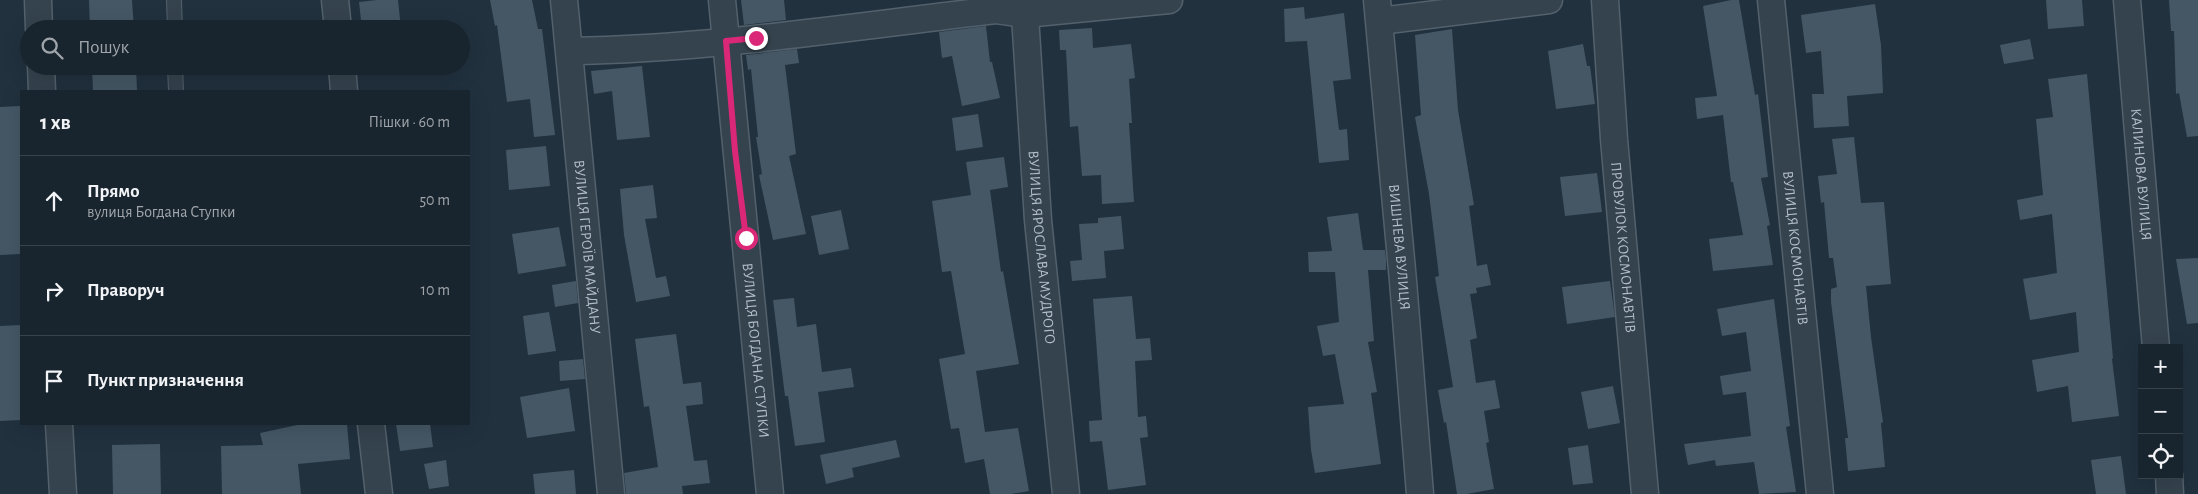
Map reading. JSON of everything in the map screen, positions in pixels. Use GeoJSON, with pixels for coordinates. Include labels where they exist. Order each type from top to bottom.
{"type":"FeatureCollection","features":[{"type":"Feature","properties":{"kind":"street"},"geometry":{"type":"LineString","coordinates":[[38,0],[39,20]]}},
{"type":"Feature","properties":{"kind":"street"},"geometry":{"type":"LineString","coordinates":[[335,0],[337,20]]}},
{"type":"Feature","properties":{"kind":"street","name":"ВУЛИЦЯ ГЕРОЇВ МАЙДАНУ"},"geometry":{"type":"LineString","coordinates":[[564,0],[610,494]]}},
{"type":"Feature","properties":{"kind":"street","name":"ВУЛИЦЯ БОГДАНА СТУПКИ"},"geometry":{"type":"LineString","coordinates":[[722,0],[770,494]]}},
{"type":"Feature","properties":{"kind":"street"},"geometry":{"type":"LineString","coordinates":[[570,50],[618,50],[726,41],[1024,7],[1169,0]]}},
{"type":"Feature","properties":{"kind":"street"},"geometry":{"type":"LineString","coordinates":[[1379,10],[1548,0]]}},
{"type":"Feature","properties":{"kind":"street","name":"ПРОВУЛОК КОСМОНАВТІВ"},"geometry":{"type":"LineString","coordinates":[[1605,0],[1614,139],[1645,494]]}},
{"type":"Feature","properties":{"kind":"street","name":"ВУЛИЦЯ КОСМОНАВТІВ"},"geometry":{"type":"LineString","coordinates":[[1772,0],[1820,494]]}},
{"type":"Feature","properties":{"kind":"street","name":"КАЛИНОВА ВУЛИЦЯ"},"geometry":{"type":"LineString","coordinates":[[2128,0],[2156,344]]}},
{"type":"Feature","properties":{"kind":"street","name":"ВУЛИЦЯ ЯРОСЛАВА МУДРОГО"},"geometry":{"type":"LineString","coordinates":[[1024,7],[1038,220],[1066,494]]}},
{"type":"Feature","properties":{"kind":"street","name":"ВИШНЕВА ВУЛИЦЯ"},"geometry":{"type":"LineString","coordinates":[[1379,10],[1420,494]]}},
{"type":"Feature","properties":{"kind":"street"},"geometry":{"type":"LineString","coordinates":[[41,75],[42,90]]}},
{"type":"Feature","properties":{"kind":"street"},"geometry":{"type":"LineString","coordinates":[[343,75],[344,90]]}},
{"type":"Feature","properties":{"kind":"street"},"geometry":{"type":"LineString","coordinates":[[59,425],[63,494]]}},
{"type":"Feature","properties":{"kind":"street"},"geometry":{"type":"LineString","coordinates":[[372,425],[379,494]]}},
{"type":"Feature","properties":{"kind":"street"},"geometry":{"type":"LineString","coordinates":[[2169,479],[2170,494]]}},
{"type":"Feature","properties":{"kind":"lane"},"geometry":{"type":"LineString","coordinates":[[174,0],[175,20]]}},
{"type":"Feature","properties":{"kind":"lane"},"geometry":{"type":"LineString","coordinates":[[175,75],[176,90]]}},
{"type":"Feature","properties":{"kind":"building"},"geometry":{"type":"Polygon","coordinates":[[[89,0],[132,0],[133,20],[90,20],[89,0]]]}},
{"type":"Feature","properties":{"kind":"building"},"geometry":{"type":"Polygon","coordinates":[[[398,0],[400,20],[361,20],[359,2],[398,0]]]}},
{"type":"Feature","properties":{"kind":"building"},"geometry":{"type":"Polygon","coordinates":[[[490,0],[532,0],[538,29],[542,29],[555,135],[534,137],[530,99],[507,102],[497,25],[495,26],[490,0]]]}},
{"type":"Feature","properties":{"kind":"building"},"geometry":{"type":"Polygon","coordinates":[[[741,0],[784,0],[786,20],[744,25],[741,0]]]}},
{"type":"Feature","properties":{"kind":"building"},"geometry":{"type":"Polygon","coordinates":[[[1739,0],[1755,95],[1758,94],[1768,177],[1761,178],[1770,225],[1767,226],[1773,265],[1713,271],[1709,239],[1743,235],[1733,182],[1731,182],[1723,115],[1697,119],[1695,98],[1717,96],[1703,6],[1739,0]]]}},
{"type":"Feature","properties":{"kind":"building"},"geometry":{"type":"Polygon","coordinates":[[[2046,0],[2082,0],[2084,26],[2048,29],[2046,0]]]}},
{"type":"Feature","properties":{"kind":"building"},"geometry":{"type":"Polygon","coordinates":[[[2169,0],[2198,0],[2198,136],[2187,137],[2179,93],[2176,94],[2174,31],[2171,31],[2169,0]]]}},
{"type":"Feature","properties":{"kind":"building"},"geometry":{"type":"Polygon","coordinates":[[[1875,4],[1881,45],[1883,93],[1847,96],[1849,126],[1814,128],[1812,94],[1824,94],[1821,51],[1806,53],[1801,15],[1875,4]]]}},
{"type":"Feature","properties":{"kind":"building"},"geometry":{"type":"Polygon","coordinates":[[[1304,7],[1305,19],[1344,13],[1351,79],[1333,81],[1339,130],[1347,129],[1349,160],[1319,163],[1307,41],[1285,42],[1284,9],[1304,7]]]}},
{"type":"Feature","properties":{"kind":"building"},"geometry":{"type":"Polygon","coordinates":[[[986,26],[990,62],[992,62],[1000,98],[962,106],[952,56],[942,58],[939,32],[986,26]]]}},
{"type":"Feature","properties":{"kind":"building"},"geometry":{"type":"Polygon","coordinates":[[[1092,28],[1093,48],[1131,44],[1135,78],[1129,79],[1132,123],[1129,123],[1134,202],[1102,204],[1101,175],[1082,176],[1078,126],[1070,127],[1066,50],[1060,50],[1059,30],[1092,28]]]}},
{"type":"Feature","properties":{"kind":"building"},"geometry":{"type":"Polygon","coordinates":[[[1452,29],[1458,110],[1474,205],[1469,206],[1477,266],[1487,264],[1491,285],[1476,288],[1477,293],[1470,294],[1477,338],[1470,340],[1476,383],[1495,380],[1500,408],[1484,411],[1489,442],[1486,443],[1494,489],[1467,494],[1457,494],[1446,422],[1444,423],[1438,390],[1453,387],[1435,277],[1439,276],[1429,194],[1415,117],[1421,115],[1415,35],[1452,29]]]}},
{"type":"Feature","properties":{"kind":"building"},"geometry":{"type":"Polygon","coordinates":[[[2030,39],[2034,59],[2004,64],[2000,45],[2030,39]]]}},
{"type":"Feature","properties":{"kind":"building"},"geometry":{"type":"Polygon","coordinates":[[[1583,44],[1587,66],[1590,66],[1595,104],[1556,109],[1548,51],[1583,44]]]}},
{"type":"Feature","properties":{"kind":"building"},"geometry":{"type":"Polygon","coordinates":[[[797,49],[799,63],[785,65],[796,154],[789,156],[806,234],[773,240],[759,175],[762,174],[756,137],[758,137],[751,69],[748,70],[746,55],[797,49]]]}},
{"type":"Feature","properties":{"kind":"building"},"geometry":{"type":"Polygon","coordinates":[[[642,66],[650,137],[617,140],[612,91],[594,94],[591,71],[642,66]]]}},
{"type":"Feature","properties":{"kind":"building"},"geometry":{"type":"Polygon","coordinates":[[[2087,74],[2112,359],[2119,416],[2072,422],[2068,386],[2037,392],[2032,360],[2079,352],[2076,312],[2030,320],[2023,279],[2057,273],[2052,214],[2020,220],[2017,200],[2043,195],[2036,119],[2053,117],[2048,79],[2087,74]]]}},
{"type":"Feature","properties":{"kind":"building"},"geometry":{"type":"Polygon","coordinates":[[[92,75],[136,75],[137,90],[93,90],[92,75]]]}},
{"type":"Feature","properties":{"kind":"building"},"geometry":{"type":"Polygon","coordinates":[[[20,106],[20,254],[0,255],[0,107],[20,106]]]}},
{"type":"Feature","properties":{"kind":"building"},"geometry":{"type":"Polygon","coordinates":[[[978,114],[983,147],[956,151],[952,118],[978,114]]]}},
{"type":"Feature","properties":{"kind":"building"},"geometry":{"type":"Polygon","coordinates":[[[1854,137],[1861,203],[1884,202],[1891,284],[1866,286],[1883,422],[1881,423],[1885,467],[1848,471],[1845,438],[1848,438],[1831,302],[1831,289],[1837,287],[1833,258],[1829,258],[1824,202],[1821,203],[1818,176],[1837,174],[1832,139],[1854,137]]]}},
{"type":"Feature","properties":{"kind":"building"},"geometry":{"type":"Polygon","coordinates":[[[546,146],[550,186],[509,190],[506,150],[546,146]]]}},
{"type":"Feature","properties":{"kind":"building"},"geometry":{"type":"Polygon","coordinates":[[[1004,157],[1008,187],[990,190],[1001,272],[1003,271],[1019,364],[976,371],[985,432],[1018,428],[1029,491],[1011,494],[990,494],[984,459],[965,463],[959,428],[951,429],[939,359],[965,354],[951,271],[942,272],[932,201],[971,195],[966,162],[1004,157]]]}},
{"type":"Feature","properties":{"kind":"building"},"geometry":{"type":"Polygon","coordinates":[[[1597,173],[1602,212],[1565,216],[1560,177],[1597,173]]]}},
{"type":"Feature","properties":{"kind":"building"},"geometry":{"type":"Polygon","coordinates":[[[653,185],[657,218],[645,219],[656,278],[666,276],[670,296],[636,302],[624,235],[620,189],[653,185]]]}},
{"type":"Feature","properties":{"kind":"building"},"geometry":{"type":"Polygon","coordinates":[[[841,210],[849,249],[819,255],[811,216],[841,210]]]}},
{"type":"Feature","properties":{"kind":"building"},"geometry":{"type":"Polygon","coordinates":[[[1358,213],[1363,250],[1385,250],[1386,259],[1386,270],[1368,270],[1374,341],[1368,342],[1377,392],[1371,393],[1381,464],[1315,473],[1311,450],[1308,407],[1344,404],[1335,354],[1323,356],[1317,326],[1339,322],[1335,272],[1309,272],[1308,252],[1332,251],[1327,217],[1358,213]]]}},
{"type":"Feature","properties":{"kind":"building"},"geometry":{"type":"Polygon","coordinates":[[[1121,216],[1124,249],[1104,251],[1106,278],[1072,281],[1070,261],[1082,260],[1079,224],[1098,223],[1098,218],[1121,216]]]}},
{"type":"Feature","properties":{"kind":"building"},"geometry":{"type":"Polygon","coordinates":[[[559,227],[566,266],[518,274],[512,234],[559,227]]]}},
{"type":"Feature","properties":{"kind":"building"},"geometry":{"type":"Polygon","coordinates":[[[2198,258],[2198,323],[2187,324],[2176,259],[2198,258]]]}},
{"type":"Feature","properties":{"kind":"building"},"geometry":{"type":"Polygon","coordinates":[[[576,281],[578,303],[555,307],[552,285],[576,281]]]}},
{"type":"Feature","properties":{"kind":"building"},"geometry":{"type":"Polygon","coordinates":[[[1610,281],[1615,317],[1567,324],[1562,287],[1610,281]]]}},
{"type":"Feature","properties":{"kind":"building"},"geometry":{"type":"Polygon","coordinates":[[[1132,296],[1136,339],[1150,338],[1152,360],[1135,361],[1138,417],[1146,416],[1148,437],[1140,438],[1146,485],[1108,490],[1102,441],[1090,442],[1089,421],[1102,420],[1093,299],[1132,296]]]}},
{"type":"Feature","properties":{"kind":"building"},"geometry":{"type":"Polygon","coordinates":[[[794,298],[797,327],[816,324],[822,372],[851,368],[854,387],[818,392],[825,442],[795,446],[788,396],[785,396],[773,300],[794,298]]]}},
{"type":"Feature","properties":{"kind":"building"},"geometry":{"type":"Polygon","coordinates":[[[1774,299],[1790,426],[1786,427],[1796,492],[1759,494],[1754,462],[1716,466],[1715,460],[1688,465],[1684,444],[1751,436],[1746,392],[1723,395],[1720,376],[1751,371],[1746,332],[1722,336],[1717,309],[1774,299]]]}},
{"type":"Feature","properties":{"kind":"building"},"geometry":{"type":"Polygon","coordinates":[[[549,312],[556,351],[528,355],[523,316],[549,312]]]}},
{"type":"Feature","properties":{"kind":"building"},"geometry":{"type":"Polygon","coordinates":[[[20,325],[20,420],[0,421],[0,326],[20,325]]]}},
{"type":"Feature","properties":{"kind":"building"},"geometry":{"type":"Polygon","coordinates":[[[676,334],[683,384],[701,382],[703,404],[686,406],[694,461],[707,460],[710,483],[682,486],[683,494],[626,494],[624,473],[658,467],[649,406],[644,407],[635,339],[676,334]]]}},
{"type":"Feature","properties":{"kind":"building"},"geometry":{"type":"Polygon","coordinates":[[[583,359],[585,379],[560,381],[559,361],[583,359]]]}},
{"type":"Feature","properties":{"kind":"building"},"geometry":{"type":"Polygon","coordinates":[[[1613,386],[1620,423],[1588,429],[1581,392],[1613,386]]]}},
{"type":"Feature","properties":{"kind":"building"},"geometry":{"type":"Polygon","coordinates":[[[569,388],[575,431],[527,438],[520,397],[569,388]]]}},
{"type":"Feature","properties":{"kind":"building"},"geometry":{"type":"Polygon","coordinates":[[[297,425],[347,425],[350,459],[298,464],[301,494],[222,494],[221,446],[263,445],[260,433],[297,425]]]}},
{"type":"Feature","properties":{"kind":"building"},"geometry":{"type":"Polygon","coordinates":[[[396,425],[430,425],[433,447],[400,451],[396,425]]]}},
{"type":"Feature","properties":{"kind":"building"},"geometry":{"type":"Polygon","coordinates":[[[896,440],[900,457],[852,468],[854,477],[826,484],[820,455],[896,440]]]}},
{"type":"Feature","properties":{"kind":"building"},"geometry":{"type":"Polygon","coordinates":[[[160,444],[161,494],[113,494],[112,445],[160,444]]]}},
{"type":"Feature","properties":{"kind":"building"},"geometry":{"type":"Polygon","coordinates":[[[1588,445],[1593,483],[1573,485],[1568,448],[1588,445]]]}},
{"type":"Feature","properties":{"kind":"building"},"geometry":{"type":"Polygon","coordinates":[[[2121,456],[2126,494],[2096,494],[2091,460],[2121,456]]]}},
{"type":"Feature","properties":{"kind":"building"},"geometry":{"type":"Polygon","coordinates":[[[446,460],[449,486],[429,489],[424,464],[446,460]]]}},
{"type":"Feature","properties":{"kind":"building"},"geometry":{"type":"Polygon","coordinates":[[[574,470],[576,494],[535,494],[533,474],[574,470]]]}},
{"type":"Feature","properties":{"kind":"route"},"geometry":{"type":"LineString","coordinates":[[746,238],[735,151],[726,41],[756,38]]}}]}
